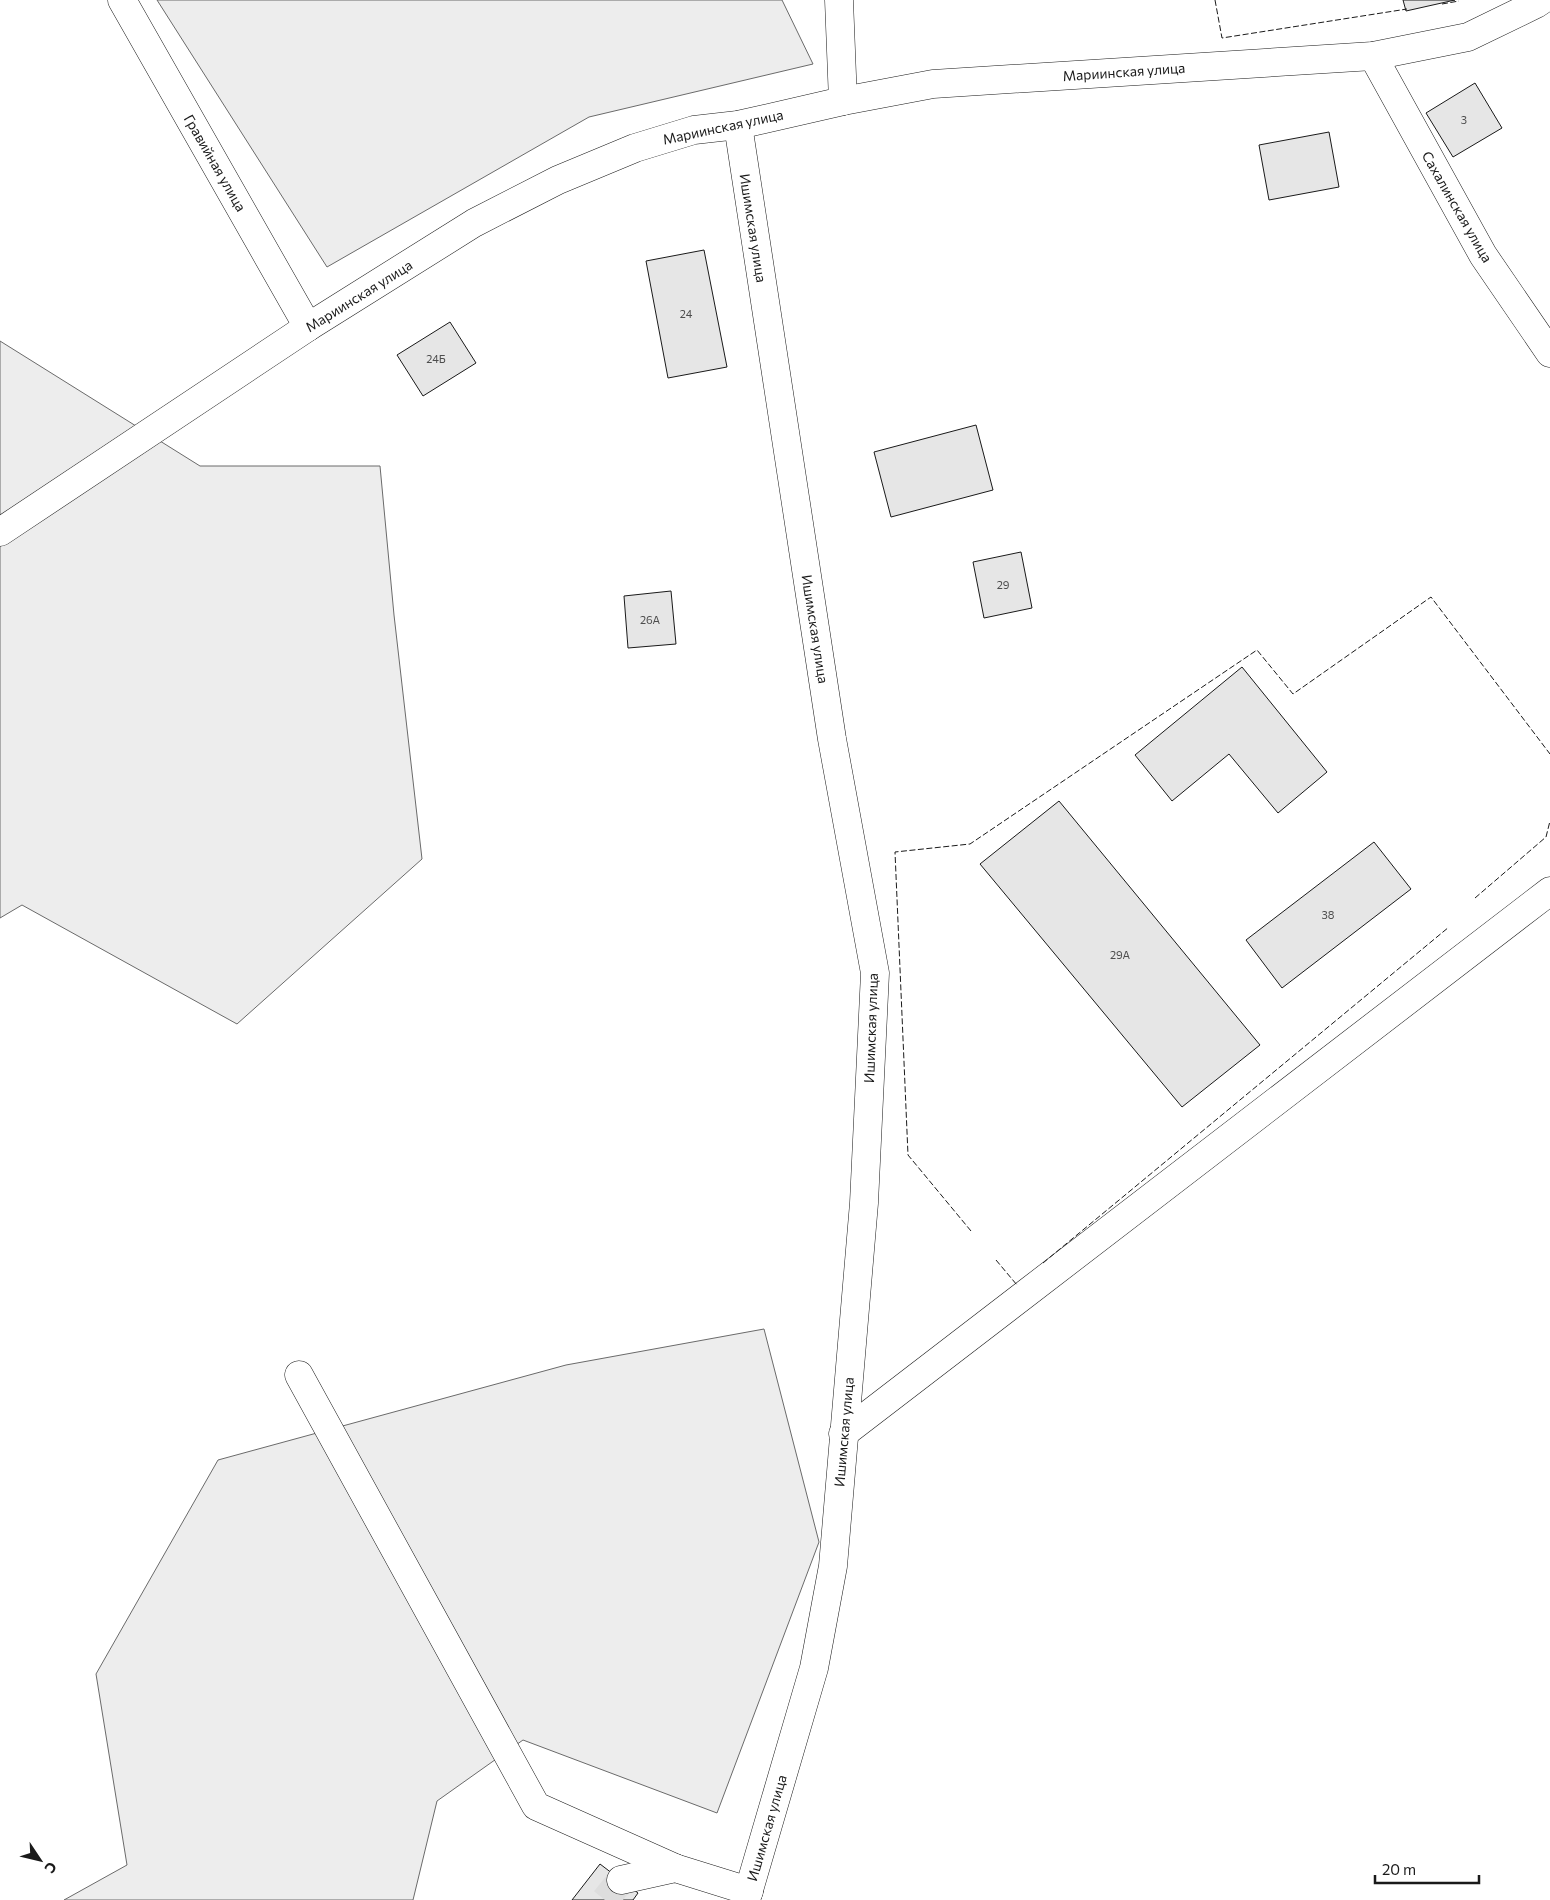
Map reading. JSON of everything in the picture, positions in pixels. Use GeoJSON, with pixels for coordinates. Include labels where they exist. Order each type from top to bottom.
{"type":"FeatureCollection","features":[{"type":"Feature","properties":{"kind":"street","name":"Гравийная улица"},"geometry":{"type":"LineString","coordinates":[[122,0],[308,327]]}},
{"type":"Feature","properties":{"kind":"street"},"geometry":{"type":"LineString","coordinates":[[839,0],[843,101]]}},
{"type":"Feature","properties":{"kind":"street","name":"Мариинская улица"},"geometry":{"type":"LineString","coordinates":[[0,532],[308,327],[474,223],[558,180],[635,148],[694,130],[738,125],[843,101],[933,84],[1373,56],[1468,37],[1538,1]]}},
{"type":"Feature","properties":{"kind":"street","name":"Сахалинская улица"},"geometry":{"type":"LineString","coordinates":[[1373,56],[1482,255],[1550,352]]}},
{"type":"Feature","properties":{"kind":"street","name":"Ишимская улица"},"geometry":{"type":"LineString","coordinates":[[738,125],[832,739],[875,973],[864,1203],[833,1566],[814,1668],[747,1896]]}},
{"type":"Feature","properties":{"kind":"street"},"geometry":{"type":"LineString","coordinates":[[843,1434],[1550,891]]}},
{"type":"Feature","properties":{"kind":"street"},"geometry":{"type":"LineString","coordinates":[[299,1375],[536,1806],[674,1868],[747,1896]]}},
{"type":"Feature","properties":{"kind":"street"},"geometry":{"type":"LineString","coordinates":[[621,1880],[674,1868]]}},
{"type":"Feature","properties":{"kind":"shaded area"},"geometry":{"type":"Polygon","coordinates":[[[157,0],[782,0],[813,64],[589,117],[327,267],[157,0]]]}},
{"type":"Feature","properties":{"kind":"shaded area"},"geometry":{"type":"Polygon","coordinates":[[[0,341],[200,466],[380,466],[394,615],[422,859],[237,1024],[22,905],[0,918],[0,341]]]}},
{"type":"Feature","properties":{"kind":"shaded area"},"geometry":{"type":"Polygon","coordinates":[[[764,1329],[819,1542],[717,1813],[523,1740],[437,1801],[413,1900],[64,1900],[127,1865],[96,1674],[218,1460],[566,1365],[764,1329]]]}},
{"type":"Feature","properties":{"kind":"building"},"geometry":{"type":"Polygon","coordinates":[[[1403,0],[1455,0],[1406,11],[1403,0]]]}},
{"type":"Feature","properties":{"kind":"building"},"geometry":{"type":"Polygon","coordinates":[[[1475,83],[1502,128],[1453,157],[1426,113],[1475,83]]]}},
{"type":"Feature","properties":{"kind":"building"},"geometry":{"type":"Polygon","coordinates":[[[1329,132],[1339,187],[1269,200],[1259,145],[1329,132]]]}},
{"type":"Feature","properties":{"kind":"building"},"geometry":{"type":"Polygon","coordinates":[[[704,250],[727,367],[668,378],[646,261],[704,250]]]}},
{"type":"Feature","properties":{"kind":"building"},"geometry":{"type":"Polygon","coordinates":[[[450,322],[476,363],[423,396],[397,355],[450,322]]]}},
{"type":"Feature","properties":{"kind":"building"},"geometry":{"type":"Polygon","coordinates":[[[976,425],[993,490],[891,517],[874,452],[976,425]]]}},
{"type":"Feature","properties":{"kind":"building"},"geometry":{"type":"Polygon","coordinates":[[[1021,552],[1032,608],[984,618],[973,562],[1021,552]]]}},
{"type":"Feature","properties":{"kind":"building"},"geometry":{"type":"Polygon","coordinates":[[[671,591],[676,644],[628,648],[624,596],[671,591]]]}},
{"type":"Feature","properties":{"kind":"building"},"geometry":{"type":"Polygon","coordinates":[[[1242,667],[1327,772],[1278,813],[1229,754],[1172,801],[1135,755],[1242,667]]]}},
{"type":"Feature","properties":{"kind":"building"},"geometry":{"type":"Polygon","coordinates":[[[1059,801],[1260,1045],[1182,1107],[980,864],[1059,801]]]}},
{"type":"Feature","properties":{"kind":"building"},"geometry":{"type":"Polygon","coordinates":[[[1374,842],[1411,889],[1282,988],[1246,940],[1374,842]]]}},
{"type":"Feature","properties":{"kind":"building"},"geometry":{"type":"Polygon","coordinates":[[[600,1864],[638,1893],[633,1900],[572,1900],[600,1864]]]}},
{"type":"Feature","properties":{"kind":"tunnel"},"geometry":{"type":"LineString","coordinates":[[605,1900],[621,1880]]}},
{"type":"Feature","properties":{"kind":"fence"},"geometry":{"type":"LineString","coordinates":[[1215,0],[1222,38],[1407,9]]}},
{"type":"Feature","properties":{"kind":"fence"},"geometry":{"type":"LineString","coordinates":[[1442,4],[1459,1]]}},
{"type":"Feature","properties":{"kind":"fence"},"geometry":{"type":"LineString","coordinates":[[971,1231],[908,1155],[895,852],[970,844],[1257,650],[1293,694],[1431,597],[1550,754]]}},
{"type":"Feature","properties":{"kind":"fence"},"geometry":{"type":"LineString","coordinates":[[1475,898],[1546,837],[1550,821]]}},
{"type":"Feature","properties":{"kind":"fence"},"geometry":{"type":"LineString","coordinates":[[1043,1263],[1449,927]]}},
{"type":"Feature","properties":{"kind":"fence"},"geometry":{"type":"LineString","coordinates":[[996,1260],[1018,1284]]}}]}
